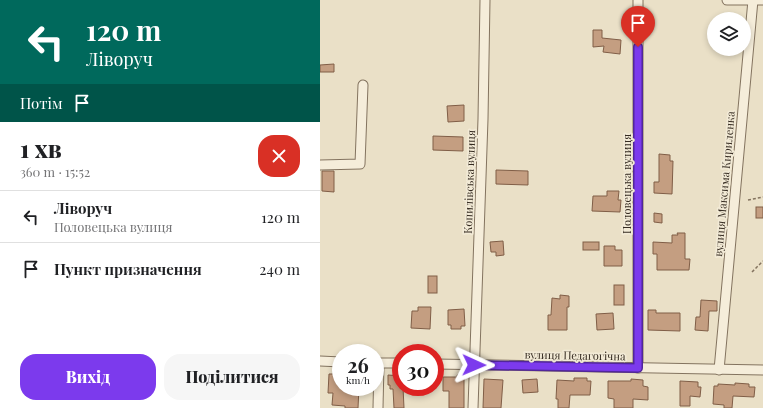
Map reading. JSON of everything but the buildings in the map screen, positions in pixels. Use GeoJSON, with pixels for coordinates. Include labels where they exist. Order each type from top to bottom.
{"type":"FeatureCollection","features":[{"type":"Feature","properties":{"kind":"street","name":"Копилівська вулиця"},"geometry":{"type":"LineString","coordinates":[[473,408],[483,119],[485,0]]}},
{"type":"Feature","properties":{"kind":"street","name":"Половецька вулиця"},"geometry":{"type":"LineString","coordinates":[[638,0],[638,368]]}},
{"type":"Feature","properties":{"kind":"street"},"geometry":{"type":"LineString","coordinates":[[727,0],[763,0]]}},
{"type":"Feature","properties":{"kind":"street","name":"вулиця Максима Кириленка"},"geometry":{"type":"LineString","coordinates":[[719,370],[753,0]]}},
{"type":"Feature","properties":{"kind":"street"},"geometry":{"type":"LineString","coordinates":[[320,165],[360,164],[363,85]]}},
{"type":"Feature","properties":{"kind":"street"},"geometry":{"type":"LineString","coordinates":[[320,361],[332,362]]}},
{"type":"Feature","properties":{"kind":"street","name":"вулиця Педагогічна"},"geometry":{"type":"LineString","coordinates":[[444,364],[763,370]]}},
{"type":"Feature","properties":{"kind":"street"},"geometry":{"type":"LineString","coordinates":[[378,396],[378,408]]}},
{"type":"Feature","properties":{"kind":"path"},"geometry":{"type":"LineString","coordinates":[[748,200],[763,197]]}},
{"type":"Feature","properties":{"kind":"path"},"geometry":{"type":"LineString","coordinates":[[752,272],[763,262]]}},
{"type":"Feature","properties":{"kind":"route"},"geometry":{"type":"LineString","coordinates":[[474,365],[638,368],[638,47]]}}]}
